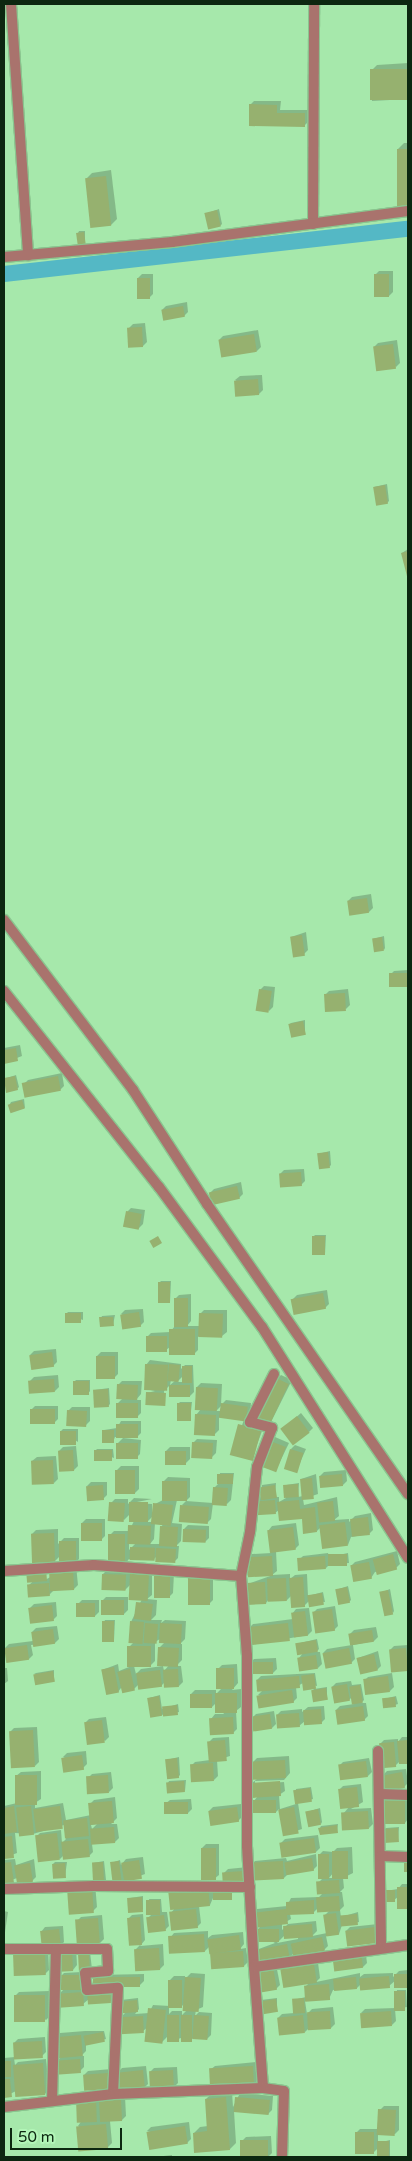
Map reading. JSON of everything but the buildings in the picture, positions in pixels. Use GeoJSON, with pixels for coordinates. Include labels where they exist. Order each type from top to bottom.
{"type":"FeatureCollection","features":[{"type":"Feature","properties":{"kind":"street"},"geometry":{"type":"LineString","coordinates":[[11,4],[28,255]]}},
{"type":"Feature","properties":{"kind":"street"},"geometry":{"type":"LineString","coordinates":[[313,224],[314,4]]}},
{"type":"Feature","properties":{"kind":"street"},"geometry":{"type":"LineString","coordinates":[[4,257],[172,242],[408,211]]}},
{"type":"Feature","properties":{"kind":"street"},"geometry":{"type":"LineString","coordinates":[[4,920],[133,1090],[207,1204],[408,1494]]}},
{"type":"Feature","properties":{"kind":"street"},"geometry":{"type":"LineString","coordinates":[[4,991],[159,1187],[262,1326],[408,1558]]}},
{"type":"Feature","properties":{"kind":"street"},"geometry":{"type":"LineString","coordinates":[[263,2088],[250,1887],[246,1622],[241,1576],[250,1532],[257,1467],[272,1428],[250,1422],[274,1374]]}},
{"type":"Feature","properties":{"kind":"street"},"geometry":{"type":"LineString","coordinates":[[4,1571],[94,1565],[241,1576]]}},
{"type":"Feature","properties":{"kind":"street"},"geometry":{"type":"LineString","coordinates":[[378,1751],[381,1946]]}},
{"type":"Feature","properties":{"kind":"street"},"geometry":{"type":"LineString","coordinates":[[380,1794],[408,1795]]}},
{"type":"Feature","properties":{"kind":"street"},"geometry":{"type":"LineString","coordinates":[[381,1856],[408,1857]]}},
{"type":"Feature","properties":{"kind":"street"},"geometry":{"type":"LineString","coordinates":[[4,1889],[94,1886],[250,1887]]}},
{"type":"Feature","properties":{"kind":"street"},"geometry":{"type":"LineString","coordinates":[[254,1967],[381,1946],[408,1945]]}},
{"type":"Feature","properties":{"kind":"street"},"geometry":{"type":"LineString","coordinates":[[4,1949],[107,1950],[108,1971],[85,1973],[87,1990],[118,1988],[113,2094]]}},
{"type":"Feature","properties":{"kind":"street"},"geometry":{"type":"LineString","coordinates":[[52,2102],[56,1949]]}},
{"type":"Feature","properties":{"kind":"street"},"geometry":{"type":"LineString","coordinates":[[4,2107],[113,2094],[263,2088],[284,2091],[282,2157]]}},
{"type":"Feature","properties":{"kind":"waterway"},"geometry":{"type":"LineString","coordinates":[[4,274],[408,229]]}}]}
